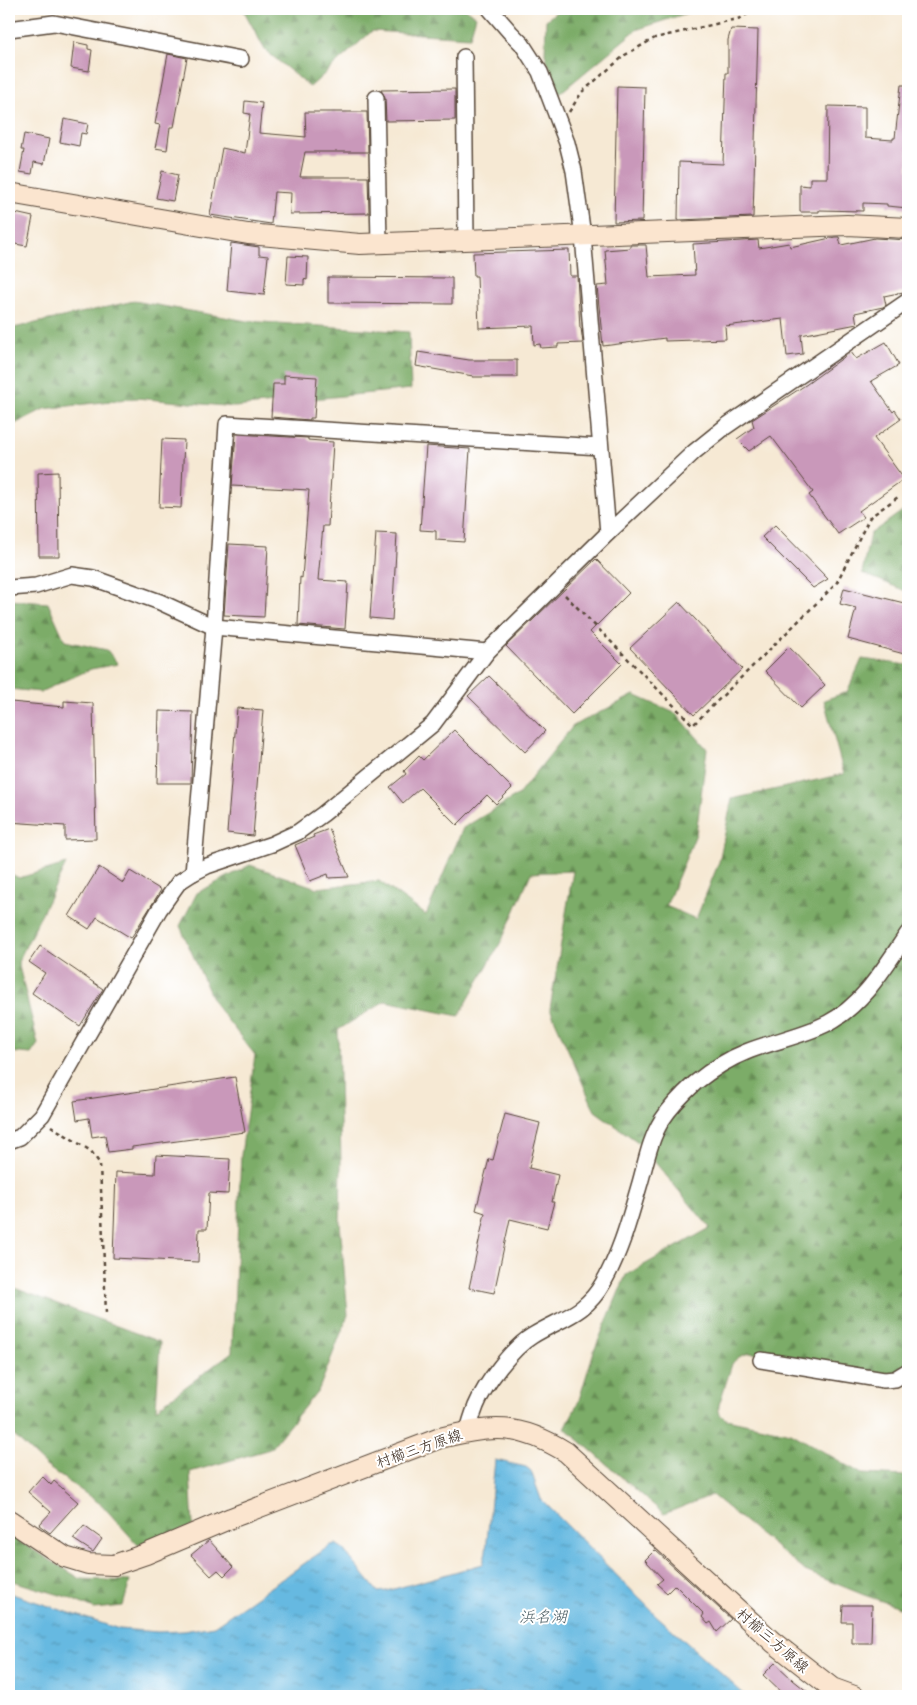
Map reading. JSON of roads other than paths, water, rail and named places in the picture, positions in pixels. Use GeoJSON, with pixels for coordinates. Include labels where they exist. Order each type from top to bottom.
{"type":"FeatureCollection","features":[{"type":"Feature","properties":{"kind":"main road"},"geometry":{"type":"LineString","coordinates":[[9,192],[248,234],[360,244],[847,225],[908,228]]}},
{"type":"Feature","properties":{"kind":"main road","name":"村櫛三方原線"},"geometry":{"type":"LineString","coordinates":[[9,1520],[65,1557],[88,1564],[114,1564],[146,1554],[231,1518],[440,1438],[486,1428],[505,1428],[527,1432],[566,1452],[773,1642],[832,1688],[854,1696]]}},
{"type":"Feature","properties":{"kind":"street"},"geometry":{"type":"LineString","coordinates":[[490,9],[532,57],[540,72],[560,125],[574,171],[583,236],[608,533]]}},
{"type":"Feature","properties":{"kind":"street"},"geometry":{"type":"LineString","coordinates":[[9,29],[54,23],[241,59]]}},
{"type":"Feature","properties":{"kind":"street"},"geometry":{"type":"LineString","coordinates":[[464,57],[466,240]]}},
{"type":"Feature","properties":{"kind":"street"},"geometry":{"type":"LineString","coordinates":[[376,98],[379,243]]}},
{"type":"Feature","properties":{"kind":"street"},"geometry":{"type":"LineString","coordinates":[[9,1140],[20,1137],[42,1115],[160,910],[179,882],[206,866],[272,844],[298,832],[323,814],[433,724],[487,652],[608,533],[694,452],[725,427],[908,301]]}},
{"type":"Feature","properties":{"kind":"street"},"geometry":{"type":"LineString","coordinates":[[193,873],[214,627],[227,424],[600,447]]}},
{"type":"Feature","properties":{"kind":"street"},"geometry":{"type":"LineString","coordinates":[[9,588],[36,586],[72,575],[93,578],[160,602],[214,627],[487,652]]}},
{"type":"Feature","properties":{"kind":"street"},"geometry":{"type":"LineString","coordinates":[[468,1431],[482,1394],[514,1351],[531,1336],[583,1308],[600,1288],[613,1264],[625,1234],[654,1136],[662,1120],[678,1100],[725,1062],[745,1052],[816,1028],[844,1013],[870,986],[908,933]]}},
{"type":"Feature","properties":{"kind":"street"},"geometry":{"type":"LineString","coordinates":[[760,1360],[884,1380],[895,1379],[908,1371]]}},
{"type":"Feature","properties":{"kind":"water","name":"浜名湖"},"geometry":{"type":"Polygon","coordinates":[[[495,1460],[526,1467],[531,1471],[541,1499],[657,1616],[746,1696],[9,1696],[9,1593],[119,1629],[158,1632],[184,1631],[214,1626],[331,1545],[336,1544],[342,1548],[378,1592],[387,1591],[483,1564],[495,1460]]]}}]}
